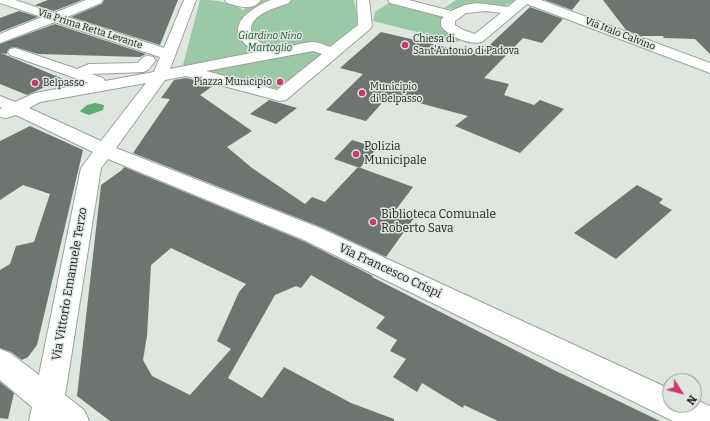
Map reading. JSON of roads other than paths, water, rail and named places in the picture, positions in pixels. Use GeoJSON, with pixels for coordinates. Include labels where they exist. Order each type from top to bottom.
{"type":"FeatureCollection","features":[{"type":"Feature","properties":{"kind":"street","name":"Via Prima Retta Levante"},"geometry":{"type":"LineString","coordinates":[[3,0],[54,17],[151,55],[169,55]]}},
{"type":"Feature","properties":{"kind":"street"},"geometry":{"type":"LineString","coordinates":[[0,39],[97,0]]}},
{"type":"Feature","properties":{"kind":"street","name":"Via Vittorio Emanuele Terzo"},"geometry":{"type":"LineString","coordinates":[[47,412],[91,168],[160,76],[190,0]]}},
{"type":"Feature","properties":{"kind":"street"},"geometry":{"type":"LineString","coordinates":[[231,0],[255,4],[285,0]]}},
{"type":"Feature","properties":{"kind":"street"},"geometry":{"type":"LineString","coordinates":[[187,71],[280,96],[365,26],[363,0]]}},
{"type":"Feature","properties":{"kind":"street"},"geometry":{"type":"LineString","coordinates":[[394,0],[452,15]]}},
{"type":"Feature","properties":{"kind":"street"},"geometry":{"type":"LineString","coordinates":[[510,11],[477,6],[464,9],[452,15],[448,20],[448,26],[452,30],[477,39],[524,0]]}},
{"type":"Feature","properties":{"kind":"street","name":"Via Italo Calvino"},"geometry":{"type":"LineString","coordinates":[[529,0],[710,68]]}},
{"type":"Feature","properties":{"kind":"street"},"geometry":{"type":"LineString","coordinates":[[255,4],[244,28],[244,35],[249,42],[270,54]]}},
{"type":"Feature","properties":{"kind":"street"},"geometry":{"type":"LineString","coordinates":[[5,108],[35,98],[96,88],[314,46],[332,53]]}},
{"type":"Feature","properties":{"kind":"street"},"geometry":{"type":"LineString","coordinates":[[15,52],[96,81],[96,88]]}},
{"type":"Feature","properties":{"kind":"street"},"geometry":{"type":"LineString","coordinates":[[77,74],[89,69],[143,67],[151,55]]}},
{"type":"Feature","properties":{"kind":"street","name":"Via Francesco Crispi"},"geometry":{"type":"LineString","coordinates":[[5,108],[104,150],[312,234],[662,400]]}},
{"type":"Feature","properties":{"kind":"street"},"geometry":{"type":"LineString","coordinates":[[0,362],[47,412],[73,421]]}},
{"type":"Feature","properties":{"kind":"street"},"geometry":{"type":"LineString","coordinates":[[690,413],[707,421]]}},
{"type":"Feature","properties":{"kind":"place","name":"Chiesa di Sant'Antonio di Padova"},"geometry":{"type":"Point","coordinates":[405,45]}},
{"type":"Feature","properties":{"kind":"place","name":"Piazza Municipio"},"geometry":{"type":"Point","coordinates":[280,82]}},
{"type":"Feature","properties":{"kind":"place","name":"Belpasso"},"geometry":{"type":"Point","coordinates":[35,83]}},
{"type":"Feature","properties":{"kind":"place","name":"Municipio di Belpasso"},"geometry":{"type":"Point","coordinates":[362,93]}},
{"type":"Feature","properties":{"kind":"place","name":"Polizia Municipale"},"geometry":{"type":"Point","coordinates":[356,154]}},
{"type":"Feature","properties":{"kind":"place","name":"Biblioteca Comunale Roberto Sava"},"geometry":{"type":"Point","coordinates":[373,222]}},
{"type":"Feature","properties":{"kind":"park label","name":"Giardino Nino Martoglio"},"geometry":{"type":"Point","coordinates":[270,42]}}]}
